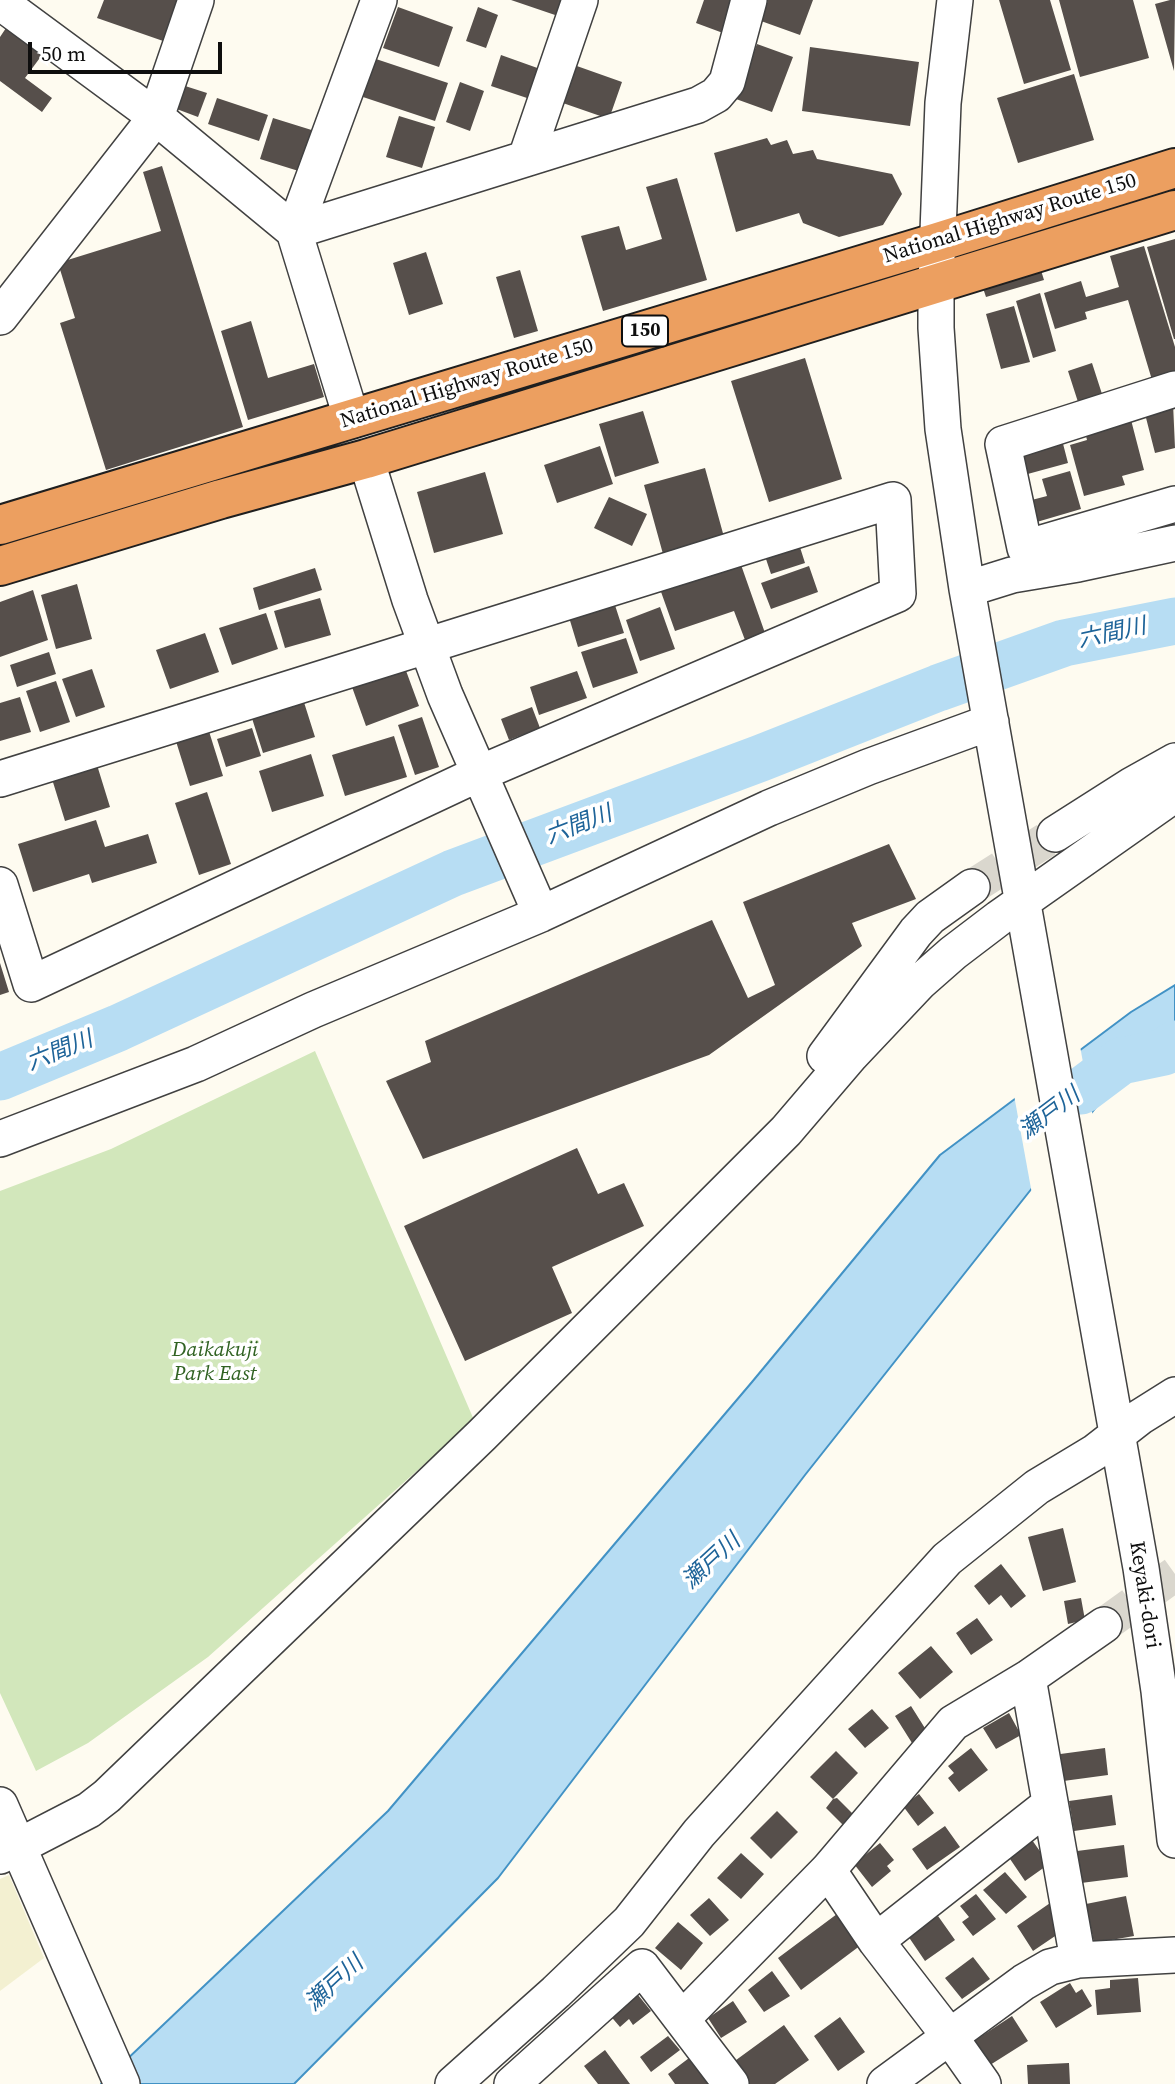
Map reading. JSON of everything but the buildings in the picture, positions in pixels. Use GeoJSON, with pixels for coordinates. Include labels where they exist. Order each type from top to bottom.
{"type":"FeatureCollection","features":[{"type":"Feature","properties":{"kind":"highway","name":"National Highway Route 150"},"geometry":{"type":"LineString","coordinates":[[0,525],[1175,168]]}},
{"type":"Feature","properties":{"kind":"highway","name":"National Highway Route 150"},"geometry":{"type":"LineString","coordinates":[[0,566],[221,499],[366,459],[1175,210]]}},
{"type":"Feature","properties":{"kind":"street"},"geometry":{"type":"LineString","coordinates":[[0,317],[156,117],[196,0]]}},
{"type":"Feature","properties":{"kind":"street"},"geometry":{"type":"LineString","coordinates":[[294,231],[379,0]]}},
{"type":"Feature","properties":{"kind":"street"},"geometry":{"type":"LineString","coordinates":[[526,158],[580,0]]}},
{"type":"Feature","properties":{"kind":"street"},"geometry":{"type":"LineString","coordinates":[[294,231],[698,105],[716,95],[727,82],[749,0]]}},
{"type":"Feature","properties":{"kind":"street","name":"Keyaki-dori"},"geometry":{"type":"LineString","coordinates":[[955,0],[943,103],[937,242],[936,328],[943,429],[968,593],[1117,1429],[1159,1691],[1175,1840]]}},
{"type":"Feature","properties":{"kind":"street"},"geometry":{"type":"LineString","coordinates":[[0,2],[156,117],[294,231],[352,420]]}},
{"type":"Feature","properties":{"kind":"street"},"geometry":{"type":"LineString","coordinates":[[1175,389],[1003,444],[1025,548],[1175,505]]}},
{"type":"Feature","properties":{"kind":"street"},"geometry":{"type":"LineString","coordinates":[[366,459],[426,646],[484,788],[538,908]]}},
{"type":"Feature","properties":{"kind":"street"},"geometry":{"type":"LineString","coordinates":[[0,779],[893,499],[898,594],[484,788],[31,984],[0,885]]}},
{"type":"Feature","properties":{"kind":"street"},"geometry":{"type":"LineString","coordinates":[[968,593],[1012,575],[1077,564],[1175,542]]}},
{"type":"Feature","properties":{"kind":"street"},"geometry":{"type":"LineString","coordinates":[[0,1139],[196,1064],[538,908],[769,808],[990,717]]}},
{"type":"Feature","properties":{"kind":"street"},"geometry":{"type":"LineString","coordinates":[[1055,834],[1175,761]]}},
{"type":"Feature","properties":{"kind":"street"},"geometry":{"type":"LineString","coordinates":[[15,1854],[89,1810],[107,1796],[482,1435],[786,1131],[851,1055],[920,982],[953,953],[1024,909],[1175,794]]}},
{"type":"Feature","properties":{"kind":"street"},"geometry":{"type":"LineString","coordinates":[[813,1099],[825,1056],[916,932],[930,916],[972,887]]}},
{"type":"Feature","properties":{"kind":"street"},"geometry":{"type":"LineString","coordinates":[[453,2084],[629,1922],[699,1833],[947,1559],[1037,1487],[1095,1452],[1117,1429],[1175,1395]]}},
{"type":"Feature","properties":{"kind":"street"},"geometry":{"type":"LineString","coordinates":[[682,2019],[828,1870],[953,1723],[1028,1678],[1104,1625]]}},
{"type":"Feature","properties":{"kind":"street"},"geometry":{"type":"LineString","coordinates":[[1028,1678],[1077,1960]]}},
{"type":"Feature","properties":{"kind":"street"},"geometry":{"type":"LineString","coordinates":[[876,1941],[1051,1804]]}},
{"type":"Feature","properties":{"kind":"street"},"geometry":{"type":"LineString","coordinates":[[0,1805],[15,1854],[122,2084]]}},
{"type":"Feature","properties":{"kind":"street"},"geometry":{"type":"LineString","coordinates":[[828,1870],[876,1941],[983,2084]]}},
{"type":"Feature","properties":{"kind":"street"},"geometry":{"type":"LineString","coordinates":[[886,2084],[1024,1982],[1050,1967],[1077,1960],[1175,1955]]}},
{"type":"Feature","properties":{"kind":"street"},"geometry":{"type":"LineString","coordinates":[[512,2084],[642,1967],[731,2084]]}},
{"type":"Feature","properties":{"kind":"shaded area"},"geometry":{"type":"Polygon","coordinates":[[[9,1875],[44,1958],[0,1991],[0,1879],[9,1875]]]}},
{"type":"Feature","properties":{"kind":"green space","name":"Daikakuji Park East"},"geometry":{"type":"Polygon","coordinates":[[[315,1051],[474,1420],[208,1657],[88,1743],[36,1771],[0,1693],[0,1191],[111,1149],[315,1051]]]}},
{"type":"Feature","properties":{"kind":"water"},"geometry":{"type":"Polygon","coordinates":[[[1175,985],[1175,1038],[1135,1058],[805,1475],[498,1878],[294,2084],[101,2084],[388,1811],[752,1382],[940,1155],[1131,1012],[1175,985]]]}},
{"type":"Feature","properties":{"kind":"pier"},"geometry":{"type":"Polygon","coordinates":[[[1080,1046],[1093,1117],[1032,1194],[1014,1095],[1080,1046]]]}},
{"type":"Feature","properties":{"kind":"waterway","name":"六間川"},"geometry":{"type":"LineString","coordinates":[[0,1077],[118,1028],[453,873],[761,758],[938,688],[1064,643],[1175,621]]}},
{"type":"Feature","properties":{"kind":"waterway","name":"瀬戸川"},"geometry":{"type":"LineString","coordinates":[[1081,1091],[1121,1061],[1164,1052],[1175,1044]]}},
{"type":"Feature","properties":{"kind":"tunnel"},"geometry":{"type":"LineString","coordinates":[[972,887],[1055,834]]}},
{"type":"Feature","properties":{"kind":"tunnel"},"geometry":{"type":"LineString","coordinates":[[1104,1625],[1175,1574]]}}]}
